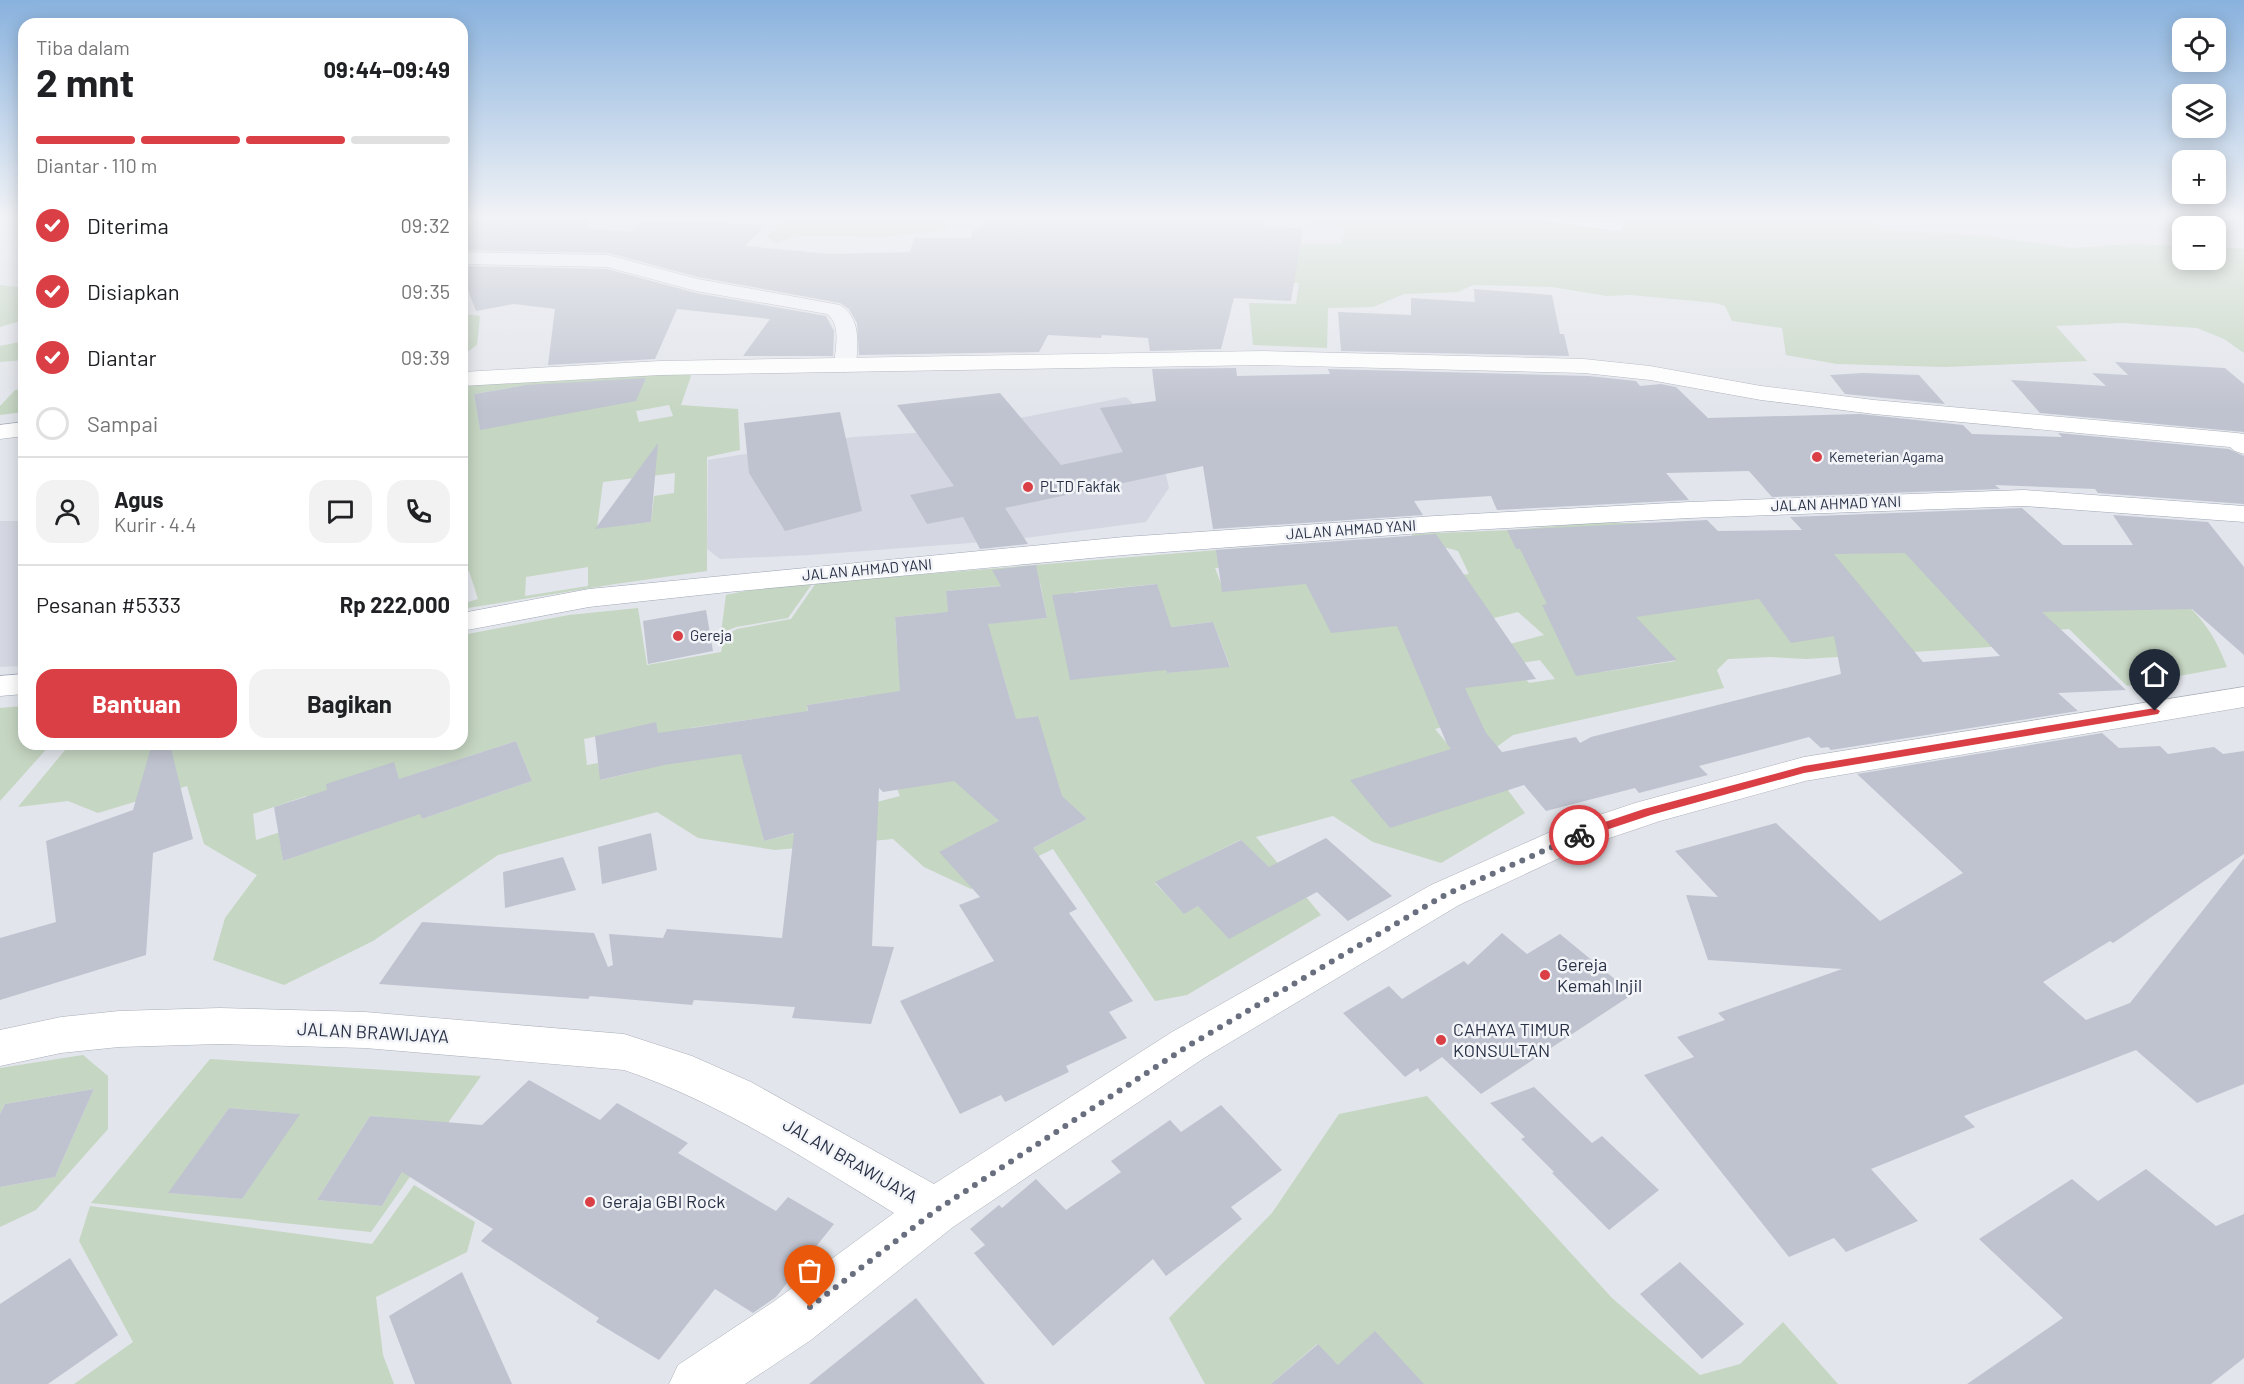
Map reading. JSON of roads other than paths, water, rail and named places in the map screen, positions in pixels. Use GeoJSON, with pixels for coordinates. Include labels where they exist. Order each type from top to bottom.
{"type":"FeatureCollection","features":[{"type":"Feature","properties":{"kind":"main road"},"geometry":{"type":"LineString","coordinates":[[468,380],[595,370],[1264,358],[1584,366],[1650,373],[1761,393],[1832,402],[2242,442]]}},
{"type":"Feature","properties":{"kind":"main road"},"geometry":{"type":"LineString","coordinates":[[0,432],[18,430]]}},
{"type":"Feature","properties":{"kind":"main road","name":"JALAN AHMAD YANI"},"geometry":{"type":"LineString","coordinates":[[468,621],[589,598],[728,583],[1124,546],[1424,525],[1689,510],[2024,498],[2244,514]]}},
{"type":"Feature","properties":{"kind":"main road"},"geometry":{"type":"LineString","coordinates":[[0,686],[18,684]]}},
{"type":"Feature","properties":{"kind":"main road"},"geometry":{"type":"LineString","coordinates":[[697,1384],[792,1321],[935,1211],[1219,1027],[1445,895],[1569,838],[1648,812],[1804,769],[2244,697]]}},
{"type":"Feature","properties":{"kind":"main road","name":"JALAN BRAWIJAYA"},"geometry":{"type":"LineString","coordinates":[[0,1048],[72,1034],[119,1029],[220,1026],[365,1030],[624,1052],[675,1069],[735,1096],[935,1211]]}},
{"type":"Feature","properties":{"kind":"street"},"geometry":{"type":"LineString","coordinates":[[683,282],[840,312],[844,318],[845,365]]}},
{"type":"Feature","properties":{"kind":"place","name":"Kemeterian Agama"},"geometry":{"type":"Point","coordinates":[1817,457]}},
{"type":"Feature","properties":{"kind":"place","name":"PLTD Fakfak"},"geometry":{"type":"Point","coordinates":[1028,487]}},
{"type":"Feature","properties":{"kind":"place","name":"Gereja"},"geometry":{"type":"Point","coordinates":[678,636]}},
{"type":"Feature","properties":{"kind":"place","name":"Gereja Kemah Injil"},"geometry":{"type":"Point","coordinates":[1545,975]}},
{"type":"Feature","properties":{"kind":"place","name":"CAHAYA TIMUR KONSULTAN"},"geometry":{"type":"Point","coordinates":[1441,1040]}},
{"type":"Feature","properties":{"kind":"place","name":"Geraja GBI Rock"},"geometry":{"type":"Point","coordinates":[590,1202]}}]}
